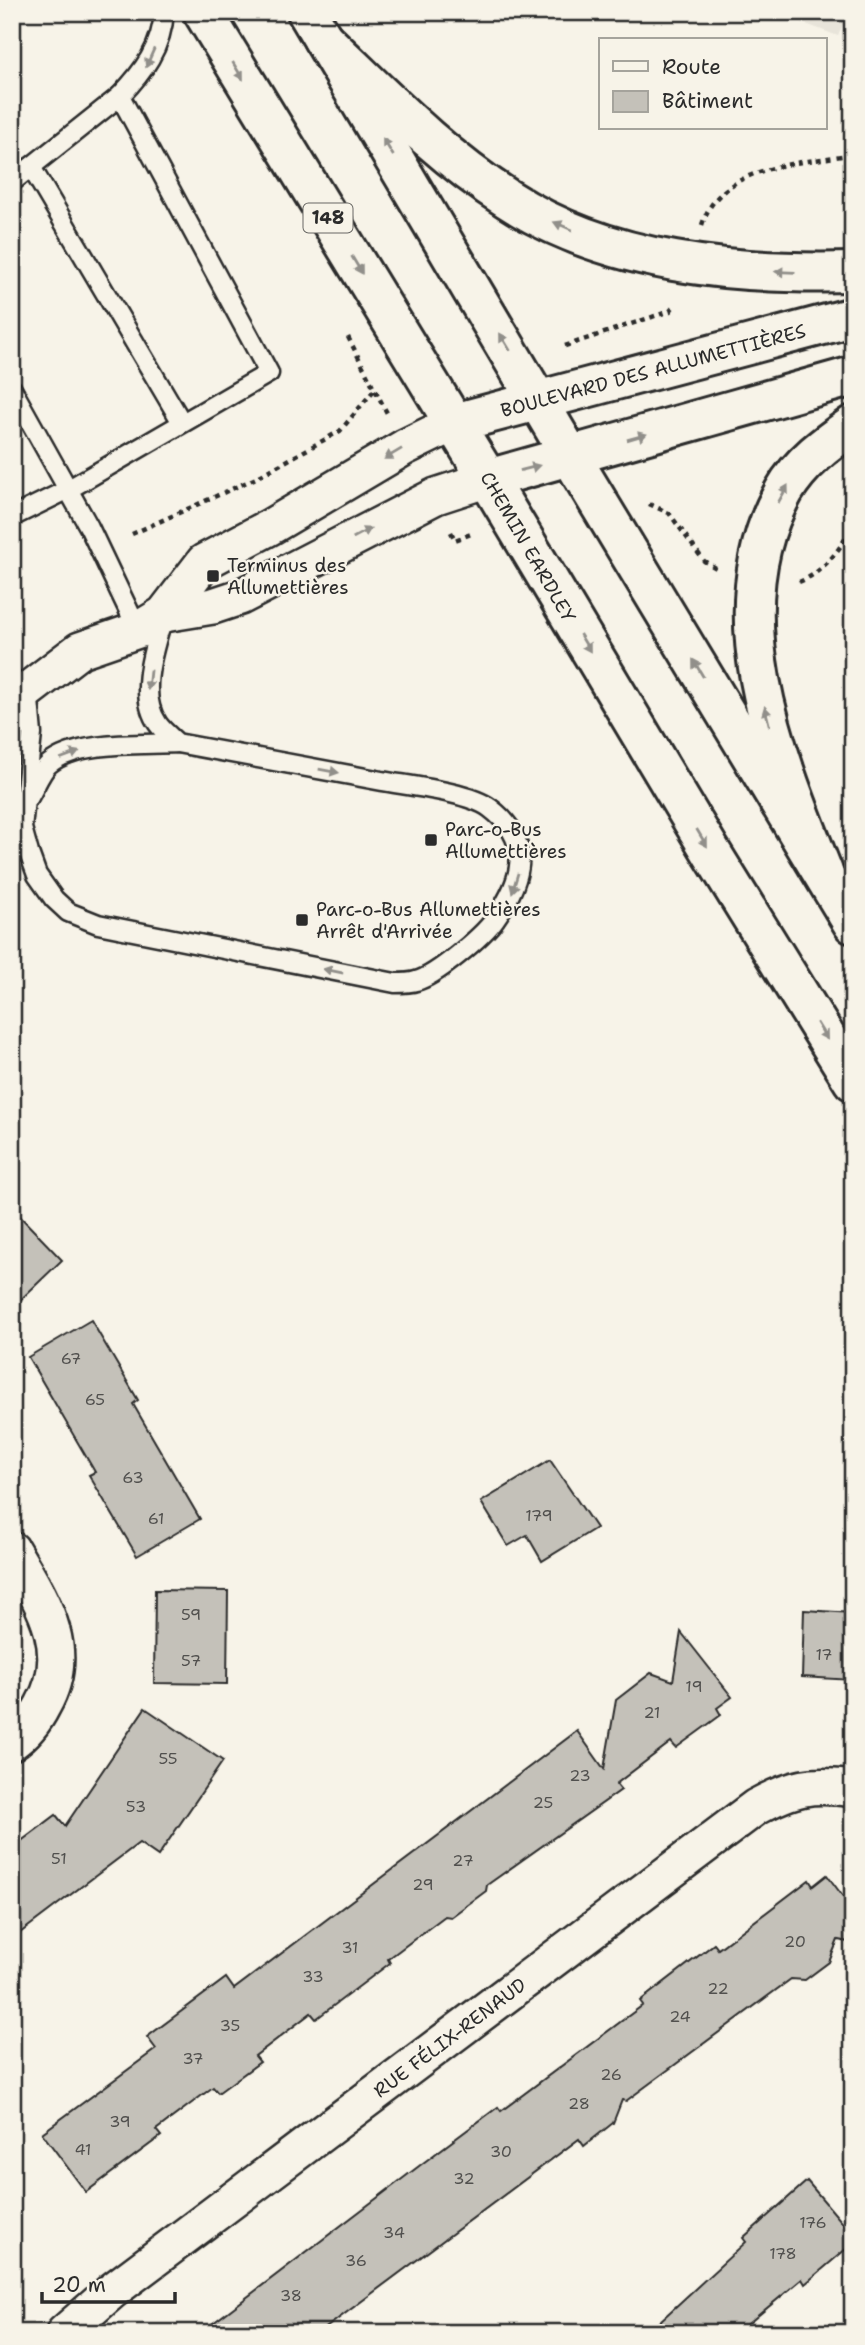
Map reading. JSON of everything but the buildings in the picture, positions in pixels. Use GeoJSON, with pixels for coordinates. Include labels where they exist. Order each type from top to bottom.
{"type":"FeatureCollection","features":[{"type":"Feature","properties":{"kind":"main road","name":"CHEMIN EARDLEY"},"geometry":{"type":"LineString","coordinates":[[203,12],[488,479],[713,855],[853,1081]]}},
{"type":"Feature","properties":{"kind":"main road"},"geometry":{"type":"LineString","coordinates":[[315,25],[435,146],[510,201],[551,221],[641,254],[697,265],[752,271],[853,272]]}},
{"type":"Feature","properties":{"kind":"main road"},"geometry":{"type":"LineString","coordinates":[[315,25],[571,457],[853,924]]}},
{"type":"Feature","properties":{"kind":"main road","name":"BOULEVARD DES ALLUMETTIÈRES"},"geometry":{"type":"LineString","coordinates":[[454,423],[853,317]]}},
{"type":"Feature","properties":{"kind":"main road"},"geometry":{"type":"LineString","coordinates":[[488,479],[853,376]]}},
{"type":"Feature","properties":{"kind":"main road"},"geometry":{"type":"LineString","coordinates":[[823,872],[781,767],[765,707],[758,668],[757,591],[764,542],[785,489],[823,445],[853,425]]}},
{"type":"Feature","properties":{"kind":"street"},"geometry":{"type":"LineString","coordinates":[[151,622],[204,562],[270,527],[405,447],[454,423]]}},
{"type":"Feature","properties":{"kind":"street"},"geometry":{"type":"LineString","coordinates":[[20,696],[80,650],[151,622],[240,597],[436,496],[488,479]]}},
{"type":"Feature","properties":{"kind":"street"},"geometry":{"type":"LineString","coordinates":[[12,1550],[46,1609],[55,1635],[57,1661],[53,1688],[38,1715],[12,1742]]}},
{"type":"Feature","properties":{"kind":"street","name":"RUE FÉLIX-RENAUD"},"geometry":{"type":"LineString","coordinates":[[64,2333],[112,2291],[756,1807],[787,1791],[820,1784],[853,1789]]}},
{"type":"Feature","properties":{"kind":"lane"},"geometry":{"type":"LineString","coordinates":[[12,182],[120,96],[145,70],[163,30],[164,12]]}},
{"type":"Feature","properties":{"kind":"lane"},"geometry":{"type":"LineString","coordinates":[[12,517],[69,489],[181,421],[270,373],[120,96]]}},
{"type":"Feature","properties":{"kind":"lane"},"geometry":{"type":"LineString","coordinates":[[31,167],[181,421]]}},
{"type":"Feature","properties":{"kind":"lane"},"geometry":{"type":"LineString","coordinates":[[12,389],[69,489],[151,622],[153,649],[148,691],[157,722],[177,744]]}},
{"type":"Feature","properties":{"kind":"lane"},"geometry":{"type":"LineString","coordinates":[[20,696],[32,734],[22,828],[33,864],[54,899],[68,912],[97,924],[395,983],[417,981],[438,969],[493,922],[512,893],[521,862],[519,842],[506,822],[488,806],[440,791],[177,744],[108,746],[74,752],[49,765],[26,803]]}},
{"type":"Feature","properties":{"kind":"path"},"geometry":{"type":"LineString","coordinates":[[701,228],[706,210],[722,191],[753,173],[853,154]]}},
{"type":"Feature","properties":{"kind":"path"},"geometry":{"type":"LineString","coordinates":[[565,346],[670,311],[677,303]]}},
{"type":"Feature","properties":{"kind":"path"},"geometry":{"type":"LineString","coordinates":[[132,534],[256,478],[340,431],[375,389]]}},
{"type":"Feature","properties":{"kind":"shaded area"},"geometry":{"type":"Polygon","coordinates":[[[774,12],[848,12],[838,36],[774,12]]]}},
{"type":"Feature","properties":{"kind":"place","name":"Terminus des Allumettières"},"geometry":{"type":"Point","coordinates":[213,576]}},
{"type":"Feature","properties":{"kind":"place","name":"Parc-o-Bus Allumettières"},"geometry":{"type":"Point","coordinates":[431,840]}},
{"type":"Feature","properties":{"kind":"place","name":"Parc-o-Bus Allumettières Arrêt d'Arrivée"},"geometry":{"type":"Point","coordinates":[302,920]}}]}
